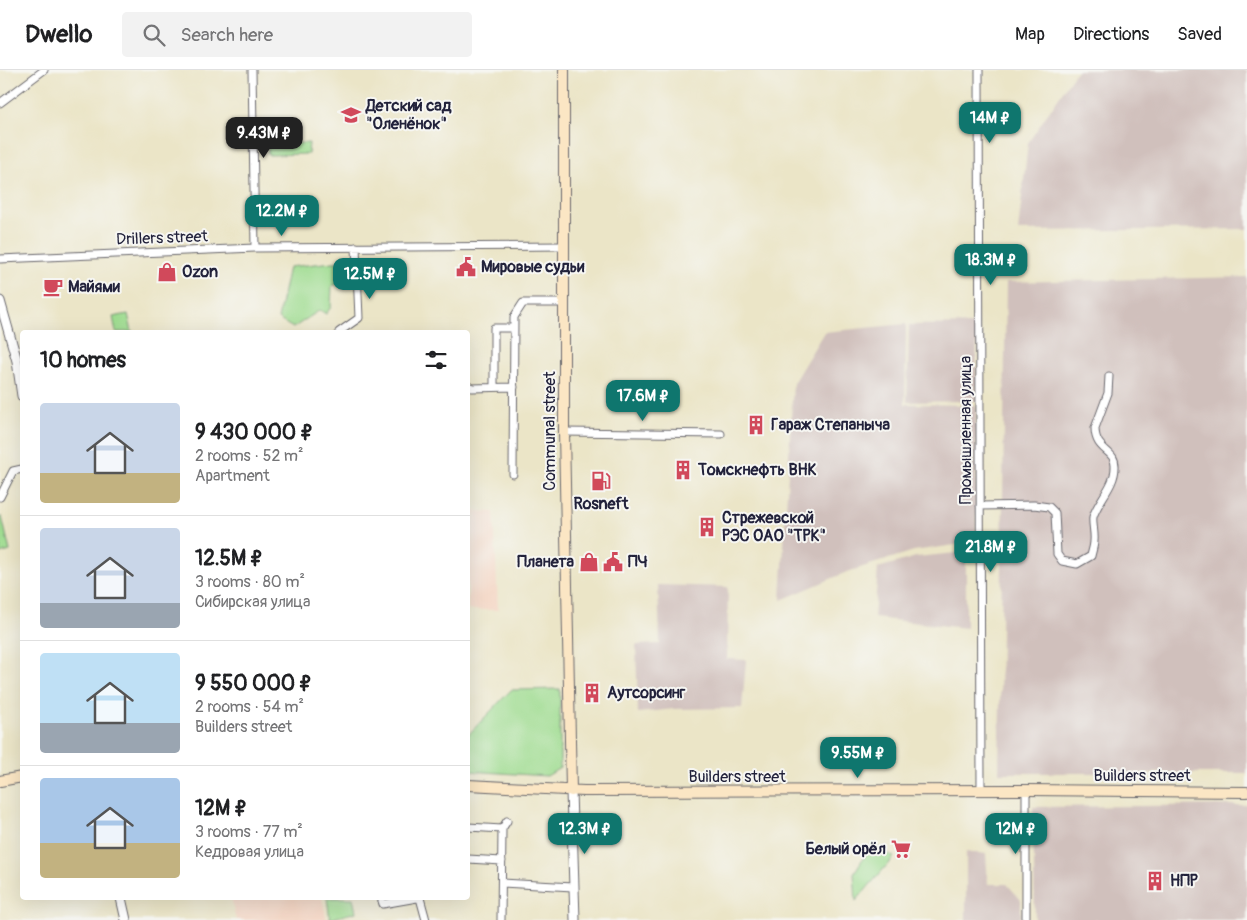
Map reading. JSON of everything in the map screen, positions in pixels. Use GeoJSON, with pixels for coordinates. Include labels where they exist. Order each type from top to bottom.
{"type":"FeatureCollection","features":[{"type":"Feature","properties":{"kind":"main road","name":"Communal street"},"geometry":{"type":"LineString","coordinates":[[564,70],[564,432],[571,791]]}},
{"type":"Feature","properties":{"kind":"main road"},"geometry":{"type":"LineString","coordinates":[[0,781],[20,777]]}},
{"type":"Feature","properties":{"kind":"main road","name":"Builders street"},"geometry":{"type":"LineString","coordinates":[[470,785],[571,791],[1026,790],[1247,792]]}},
{"type":"Feature","properties":{"kind":"street"},"geometry":{"type":"LineString","coordinates":[[0,103],[44,70]]}},
{"type":"Feature","properties":{"kind":"street"},"geometry":{"type":"LineString","coordinates":[[252,70],[255,248]]}},
{"type":"Feature","properties":{"kind":"street","name":"Промышленная улица"},"geometry":{"type":"LineString","coordinates":[[979,70],[981,791]]}},
{"type":"Feature","properties":{"kind":"street","name":"Drillers street"},"geometry":{"type":"LineString","coordinates":[[0,259],[255,248],[564,246]]}},
{"type":"Feature","properties":{"kind":"street"},"geometry":{"type":"LineString","coordinates":[[342,330],[359,318],[356,247]]}},
{"type":"Feature","properties":{"kind":"street"},"geometry":{"type":"LineString","coordinates":[[0,301],[17,362],[20,382]]}},
{"type":"Feature","properties":{"kind":"street"},"geometry":{"type":"LineString","coordinates":[[513,474],[514,317],[523,303],[564,303]]}},
{"type":"Feature","properties":{"kind":"street"},"geometry":{"type":"LineString","coordinates":[[494,387],[494,328],[513,328]]}},
{"type":"Feature","properties":{"kind":"street"},"geometry":{"type":"LineString","coordinates":[[980,506],[1034,505],[1049,507],[1055,513],[1057,554],[1062,561],[1076,564],[1091,556],[1094,542],[1093,518],[1112,482],[1116,467],[1113,457],[1097,442],[1095,434],[1095,428],[1108,393],[1109,376]]}},
{"type":"Feature","properties":{"kind":"street"},"geometry":{"type":"LineString","coordinates":[[470,387],[514,387]]}},
{"type":"Feature","properties":{"kind":"street"},"geometry":{"type":"LineString","coordinates":[[564,432],[722,434]]}},
{"type":"Feature","properties":{"kind":"street"},"geometry":{"type":"LineString","coordinates":[[0,497],[13,471],[20,469]]}},
{"type":"Feature","properties":{"kind":"street"},"geometry":{"type":"LineString","coordinates":[[1026,790],[1026,920]]}},
{"type":"Feature","properties":{"kind":"street"},"geometry":{"type":"LineString","coordinates":[[571,791],[575,920]]}},
{"type":"Feature","properties":{"kind":"street"},"geometry":{"type":"LineString","coordinates":[[502,920],[502,829],[507,821]]}},
{"type":"Feature","properties":{"kind":"street"},"geometry":{"type":"LineString","coordinates":[[470,826],[502,829]]}},
{"type":"Feature","properties":{"kind":"street"},"geometry":{"type":"LineString","coordinates":[[470,859],[502,861]]}},
{"type":"Feature","properties":{"kind":"street"},"geometry":{"type":"LineString","coordinates":[[502,883],[573,888]]}},
{"type":"Feature","properties":{"kind":"street"},"geometry":{"type":"LineString","coordinates":[[121,900],[126,920]]}},
{"type":"Feature","properties":{"kind":"street"},"geometry":{"type":"LineString","coordinates":[[381,900],[382,904],[407,900]]}},
{"type":"Feature","properties":{"kind":"street"},"geometry":{"type":"LineString","coordinates":[[420,900],[426,920]]}},
{"type":"Feature","properties":{"kind":"shaded area"},"geometry":{"type":"Polygon","coordinates":[[[1077,70],[1247,70],[1247,229],[1018,231],[1028,143],[1077,70]]]}},
{"type":"Feature","properties":{"kind":"shaded area"},"geometry":{"type":"Polygon","coordinates":[[[1247,277],[1247,773],[999,773],[1006,282],[1247,277]]]}},
{"type":"Feature","properties":{"kind":"shaded area"},"geometry":{"type":"Polygon","coordinates":[[[906,324],[905,404],[976,405],[976,542],[914,551],[847,572],[781,600],[793,383],[824,332],[906,324]]]}},
{"type":"Feature","properties":{"kind":"shaded area"},"geometry":{"type":"Polygon","coordinates":[[[977,324],[976,401],[907,402],[909,325],[977,324]]]}},
{"type":"Feature","properties":{"kind":"shaded area"},"geometry":{"type":"Polygon","coordinates":[[[470,511],[494,512],[498,610],[470,610],[470,511]]]}},
{"type":"Feature","properties":{"kind":"shaded area"},"geometry":{"type":"Polygon","coordinates":[[[966,552],[966,628],[874,618],[878,568],[916,557],[966,552]]]}},
{"type":"Feature","properties":{"kind":"shaded area"},"geometry":{"type":"Polygon","coordinates":[[[658,585],[728,587],[727,659],[746,660],[742,708],[674,709],[638,713],[636,645],[660,644],[658,585]]]}},
{"type":"Feature","properties":{"kind":"shaded area"},"geometry":{"type":"Polygon","coordinates":[[[1247,805],[1247,920],[1035,920],[1033,807],[1247,805]]]}},
{"type":"Feature","properties":{"kind":"shaded area"},"geometry":{"type":"Polygon","coordinates":[[[966,851],[986,854],[988,884],[1007,884],[1021,900],[1021,920],[966,920],[966,851]]]}},
{"type":"Feature","properties":{"kind":"shaded area"},"geometry":{"type":"Polygon","coordinates":[[[231,900],[322,900],[327,920],[236,920],[231,900]]]}},
{"type":"Feature","properties":{"kind":"green space"},"geometry":{"type":"Polygon","coordinates":[[[309,143],[308,154],[268,155],[268,144],[309,143]]]}},
{"type":"Feature","properties":{"kind":"green space"},"geometry":{"type":"Polygon","coordinates":[[[333,262],[354,262],[353,284],[332,285],[331,307],[326,314],[320,310],[293,328],[278,319],[289,267],[333,262]]]}},
{"type":"Feature","properties":{"kind":"green space"},"geometry":{"type":"Polygon","coordinates":[[[128,314],[132,330],[116,330],[113,317],[128,314]]]}},
{"type":"Feature","properties":{"kind":"green space"},"geometry":{"type":"Polygon","coordinates":[[[0,517],[2,517],[10,551],[0,554],[0,517]]]}},
{"type":"Feature","properties":{"kind":"green space"},"geometry":{"type":"Polygon","coordinates":[[[560,689],[560,768],[547,776],[470,771],[470,733],[511,690],[560,689]]]}},
{"type":"Feature","properties":{"kind":"green space"},"geometry":{"type":"Polygon","coordinates":[[[872,844],[894,857],[856,901],[854,873],[872,844]]]}},
{"type":"Feature","properties":{"kind":"green space"},"geometry":{"type":"Polygon","coordinates":[[[327,900],[353,900],[356,912],[330,919],[327,900]]]}},
{"type":"Feature","properties":{"kind":"place","name":"Детский сад \"Оленёнок\""},"geometry":{"type":"Point","coordinates":[351,115]}},
{"type":"Feature","properties":{"kind":"place","name":"Мировые судьи"},"geometry":{"type":"Point","coordinates":[466,267]}},
{"type":"Feature","properties":{"kind":"place","name":"Ozon"},"geometry":{"type":"Point","coordinates":[167,272]}},
{"type":"Feature","properties":{"kind":"place","name":"Майями"},"geometry":{"type":"Point","coordinates":[53,287]}},
{"type":"Feature","properties":{"kind":"place","name":"Гараж Степаныча"},"geometry":{"type":"Point","coordinates":[756,425]}},
{"type":"Feature","properties":{"kind":"place","name":"Томскнефть ВНК"},"geometry":{"type":"Point","coordinates":[683,470]}},
{"type":"Feature","properties":{"kind":"place","name":"Rosneft"},"geometry":{"type":"Point","coordinates":[601,481]}},
{"type":"Feature","properties":{"kind":"place","name":"Стрежевской РЭС ОАО \"ТРК\""},"geometry":{"type":"Point","coordinates":[707,527]}},
{"type":"Feature","properties":{"kind":"place","name":"Планета"},"geometry":{"type":"Point","coordinates":[589,562]}},
{"type":"Feature","properties":{"kind":"place","name":"ПЧ"},"geometry":{"type":"Point","coordinates":[613,562]}},
{"type":"Feature","properties":{"kind":"place","name":"Аутсорсинг"},"geometry":{"type":"Point","coordinates":[592,693]}},
{"type":"Feature","properties":{"kind":"place","name":"Белый орёл"},"geometry":{"type":"Point","coordinates":[901,849]}},
{"type":"Feature","properties":{"kind":"place","name":"НПР"},"geometry":{"type":"Point","coordinates":[1155,881]}}]}
